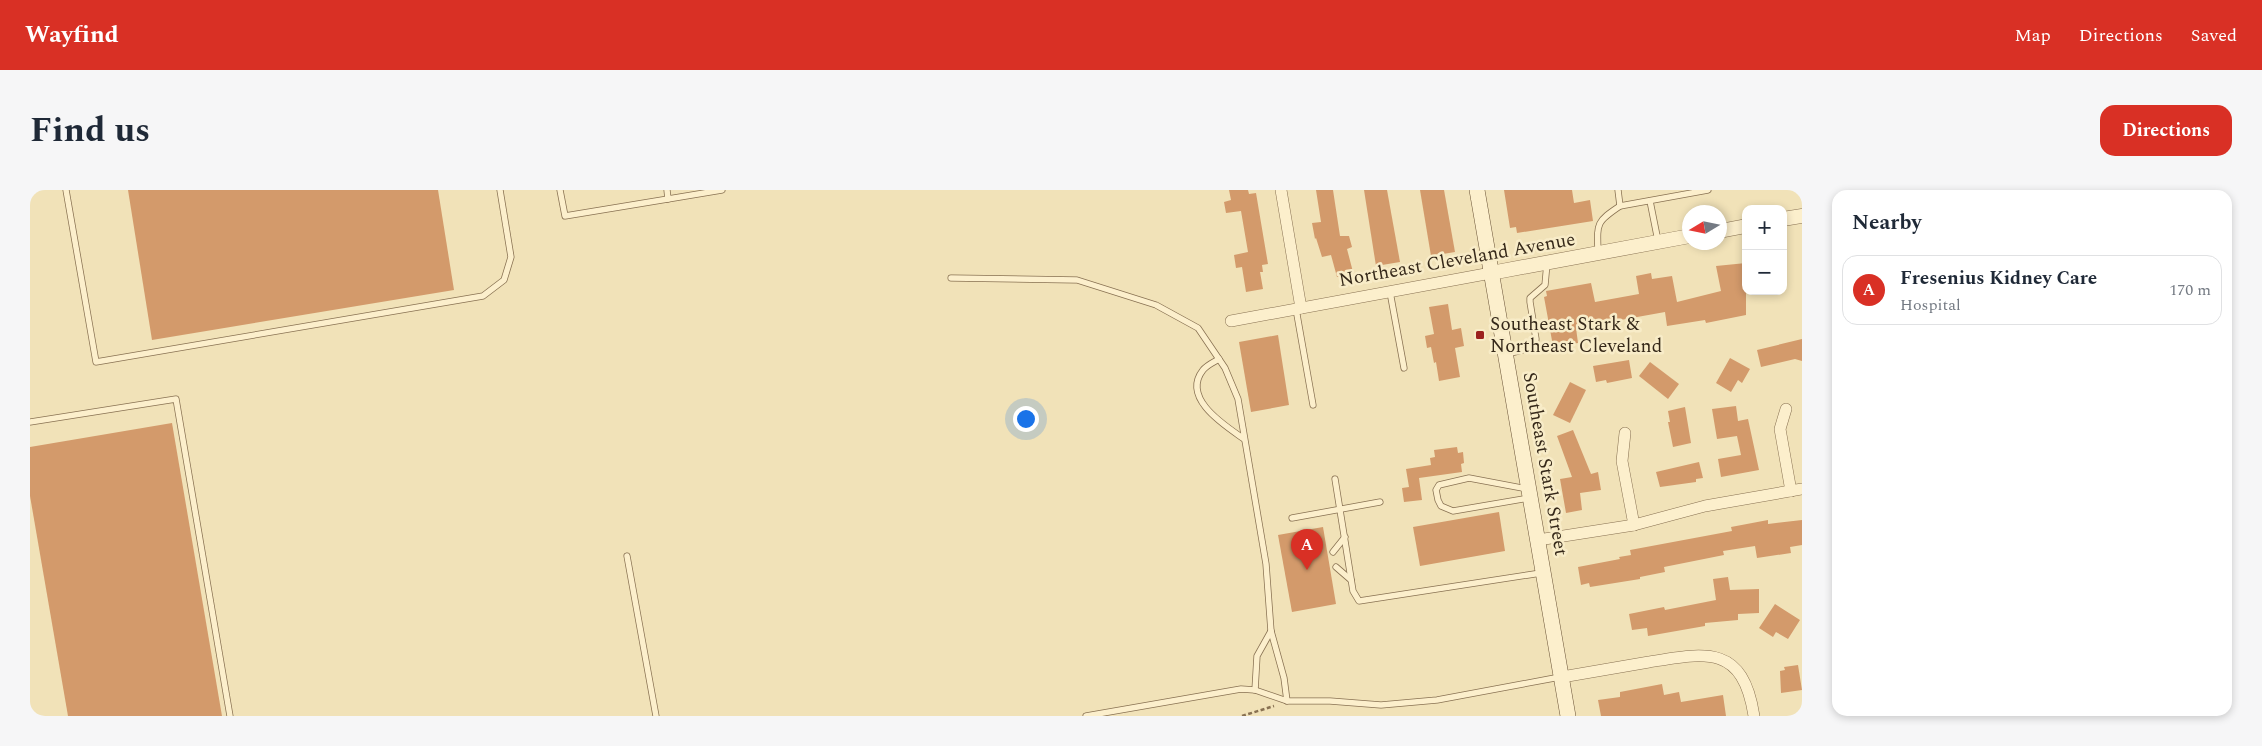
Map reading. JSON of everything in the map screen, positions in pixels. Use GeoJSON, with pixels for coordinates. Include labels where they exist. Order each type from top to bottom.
{"type":"FeatureCollection","features":[{"type":"Feature","properties":{"kind":"main road","name":"Southeast Stark Street"},"geometry":{"type":"LineString","coordinates":[[1476,190],[1568,716]]}},
{"type":"Feature","properties":{"kind":"street"},"geometry":{"type":"LineString","coordinates":[[1281,190],[1299,309]]}},
{"type":"Feature","properties":{"kind":"street"},"geometry":{"type":"LineString","coordinates":[[1787,218],[1802,216]]}},
{"type":"Feature","properties":{"kind":"street"},"geometry":{"type":"LineString","coordinates":[[1727,230],[1742,227]]}},
{"type":"Feature","properties":{"kind":"street","name":"Northeast Cleveland Avenue"},"geometry":{"type":"LineString","coordinates":[[1231,321],[1682,238]]}},
{"type":"Feature","properties":{"kind":"street"},"geometry":{"type":"LineString","coordinates":[[1538,540],[1634,525],[1705,506],[1796,490],[1780,429],[1786,410]]}},
{"type":"Feature","properties":{"kind":"street"},"geometry":{"type":"LineString","coordinates":[[1625,433],[1622,461],[1634,525]]}},
{"type":"Feature","properties":{"kind":"street"},"geometry":{"type":"LineString","coordinates":[[1562,677],[1689,655],[1732,658],[1746,683],[1754,716]]}},
{"type":"Feature","properties":{"kind":"lane"},"geometry":{"type":"LineString","coordinates":[[66,190],[96,362],[483,296],[504,280],[511,257],[500,190]]}},
{"type":"Feature","properties":{"kind":"lane"},"geometry":{"type":"LineString","coordinates":[[560,190],[565,216],[722,190]]}},
{"type":"Feature","properties":{"kind":"lane"},"geometry":{"type":"LineString","coordinates":[[667,190],[668,199]]}},
{"type":"Feature","properties":{"kind":"lane"},"geometry":{"type":"LineString","coordinates":[[1618,190],[1620,206]]}},
{"type":"Feature","properties":{"kind":"lane"},"geometry":{"type":"LineString","coordinates":[[1598,253],[1599,224],[1604,216],[1620,206],[1708,190]]}},
{"type":"Feature","properties":{"kind":"lane"},"geometry":{"type":"LineString","coordinates":[[1650,201],[1658,242]]}},
{"type":"Feature","properties":{"kind":"lane"},"geometry":{"type":"LineString","coordinates":[[1505,355],[1535,348],[1536,339],[1530,298],[1544,285],[1547,263]]}},
{"type":"Feature","properties":{"kind":"lane"},"geometry":{"type":"LineString","coordinates":[[951,278],[1077,280],[1156,305],[1198,328],[1225,368],[1238,399],[1266,564],[1272,631],[1284,678],[1287,702]]}},
{"type":"Feature","properties":{"kind":"lane"},"geometry":{"type":"LineString","coordinates":[[1390,292],[1404,368]]}},
{"type":"Feature","properties":{"kind":"lane"},"geometry":{"type":"LineString","coordinates":[[1299,309],[1313,406]]}},
{"type":"Feature","properties":{"kind":"lane"},"geometry":{"type":"LineString","coordinates":[[1219,359],[1204,368],[1198,378],[1197,390],[1201,403],[1224,425],[1244,439]]}},
{"type":"Feature","properties":{"kind":"lane"},"geometry":{"type":"LineString","coordinates":[[30,422],[176,398],[230,716]]}},
{"type":"Feature","properties":{"kind":"lane"},"geometry":{"type":"LineString","coordinates":[[1469,478],[1530,494],[1453,511],[1442,506],[1438,500],[1436,490],[1439,485],[1469,478]]}},
{"type":"Feature","properties":{"kind":"lane"},"geometry":{"type":"LineString","coordinates":[[1335,479],[1351,581],[1353,591],[1359,601],[1543,573]]}},
{"type":"Feature","properties":{"kind":"lane"},"geometry":{"type":"LineString","coordinates":[[1292,518],[1380,502]]}},
{"type":"Feature","properties":{"kind":"lane"},"geometry":{"type":"LineString","coordinates":[[1333,552],[1345,537]]}},
{"type":"Feature","properties":{"kind":"lane"},"geometry":{"type":"LineString","coordinates":[[627,556],[656,716]]}},
{"type":"Feature","properties":{"kind":"lane"},"geometry":{"type":"LineString","coordinates":[[1336,567],[1351,581]]}},
{"type":"Feature","properties":{"kind":"lane"},"geometry":{"type":"LineString","coordinates":[[1255,690],[1257,656],[1272,631]]}},
{"type":"Feature","properties":{"kind":"lane"},"geometry":{"type":"LineString","coordinates":[[1086,716],[1241,689],[1255,690],[1287,702],[1400,704],[1562,677]]}},
{"type":"Feature","properties":{"kind":"path"},"geometry":{"type":"LineString","coordinates":[[1242,716],[1287,702]]}},
{"type":"Feature","properties":{"kind":"building"},"geometry":{"type":"Polygon","coordinates":[[[128,190],[438,190],[454,290],[152,340],[128,190]]]}},
{"type":"Feature","properties":{"kind":"building"},"geometry":{"type":"Polygon","coordinates":[[[1229,190],[1248,190],[1249,194],[1256,193],[1268,264],[1262,265],[1263,272],[1260,272],[1263,289],[1246,292],[1242,267],[1236,268],[1234,255],[1248,252],[1241,211],[1226,213],[1224,202],[1231,200],[1229,190]]]}},
{"type":"Feature","properties":{"kind":"building"},"geometry":{"type":"Polygon","coordinates":[[[1316,190],[1333,190],[1340,236],[1349,236],[1352,247],[1347,249],[1353,272],[1337,277],[1331,255],[1322,257],[1315,239],[1312,223],[1321,222],[1316,190]]]}},
{"type":"Feature","properties":{"kind":"building"},"geometry":{"type":"Polygon","coordinates":[[[1364,190],[1387,190],[1400,262],[1376,266],[1364,190]]]}},
{"type":"Feature","properties":{"kind":"building"},"geometry":{"type":"Polygon","coordinates":[[[1420,190],[1444,190],[1455,252],[1431,256],[1420,190]]]}},
{"type":"Feature","properties":{"kind":"building"},"geometry":{"type":"Polygon","coordinates":[[[1504,190],[1572,190],[1574,203],[1590,200],[1593,221],[1517,233],[1516,227],[1510,228],[1504,190]]]}},
{"type":"Feature","properties":{"kind":"building"},"geometry":{"type":"Polygon","coordinates":[[[1742,263],[1742,295],[1746,295],[1746,315],[1706,323],[1705,320],[1667,326],[1665,312],[1576,328],[1578,343],[1553,346],[1544,297],[1547,296],[1546,291],[1591,283],[1595,302],[1639,294],[1636,276],[1651,273],[1652,279],[1672,276],[1677,302],[1721,291],[1716,266],[1742,263]]]}},
{"type":"Feature","properties":{"kind":"building"},"geometry":{"type":"Polygon","coordinates":[[[1448,304],[1452,330],[1461,328],[1464,346],[1455,348],[1460,377],[1439,381],[1436,362],[1434,363],[1431,347],[1427,348],[1425,336],[1434,334],[1429,307],[1448,304]]]}},
{"type":"Feature","properties":{"kind":"building"},"geometry":{"type":"Polygon","coordinates":[[[1278,335],[1289,405],[1251,412],[1239,342],[1278,335]]]}},
{"type":"Feature","properties":{"kind":"building"},"geometry":{"type":"Polygon","coordinates":[[[1802,339],[1802,361],[1795,359],[1761,367],[1757,350],[1802,339]]]}},
{"type":"Feature","properties":{"kind":"building"},"geometry":{"type":"Polygon","coordinates":[[[1730,358],[1750,369],[1742,383],[1738,380],[1731,392],[1716,383],[1730,358]]]}},
{"type":"Feature","properties":{"kind":"building"},"geometry":{"type":"Polygon","coordinates":[[[1629,360],[1632,378],[1607,383],[1606,380],[1596,382],[1593,366],[1629,360]]]}},
{"type":"Feature","properties":{"kind":"building"},"geometry":{"type":"Polygon","coordinates":[[[1650,362],[1679,384],[1668,399],[1639,376],[1650,362]]]}},
{"type":"Feature","properties":{"kind":"building"},"geometry":{"type":"Polygon","coordinates":[[[1570,382],[1586,390],[1570,423],[1553,415],[1570,382]]]}},
{"type":"Feature","properties":{"kind":"building"},"geometry":{"type":"Polygon","coordinates":[[[1736,406],[1738,421],[1748,419],[1759,470],[1721,477],[1718,459],[1741,455],[1737,436],[1717,439],[1712,409],[1736,406]]]}},
{"type":"Feature","properties":{"kind":"building"},"geometry":{"type":"Polygon","coordinates":[[[1685,407],[1691,443],[1673,447],[1668,422],[1670,422],[1668,411],[1685,407]]]}},
{"type":"Feature","properties":{"kind":"building"},"geometry":{"type":"Polygon","coordinates":[[[172,423],[222,716],[68,716],[30,496],[30,447],[172,423]]]}},
{"type":"Feature","properties":{"kind":"building"},"geometry":{"type":"Polygon","coordinates":[[[1573,430],[1591,474],[1598,472],[1601,490],[1580,493],[1582,510],[1566,513],[1560,479],[1572,477],[1557,436],[1573,430]]]}},
{"type":"Feature","properties":{"kind":"building"},"geometry":{"type":"Polygon","coordinates":[[[1457,447],[1458,453],[1463,452],[1464,463],[1461,464],[1462,472],[1419,478],[1422,500],[1404,502],[1402,488],[1409,487],[1406,469],[1431,465],[1430,458],[1435,457],[1434,450],[1457,447]]]}},
{"type":"Feature","properties":{"kind":"building"},"geometry":{"type":"Polygon","coordinates":[[[1699,462],[1703,478],[1696,479],[1696,482],[1660,487],[1656,472],[1699,462]]]}},
{"type":"Feature","properties":{"kind":"building"},"geometry":{"type":"Polygon","coordinates":[[[1499,512],[1505,551],[1420,566],[1413,527],[1499,512]]]}},
{"type":"Feature","properties":{"kind":"building"},"geometry":{"type":"Polygon","coordinates":[[[1768,520],[1768,524],[1802,520],[1802,545],[1790,547],[1791,553],[1757,558],[1755,546],[1723,551],[1724,555],[1664,567],[1665,572],[1640,577],[1640,579],[1590,587],[1589,583],[1581,585],[1578,567],[1620,559],[1619,557],[1631,555],[1630,550],[1732,531],[1731,527],[1768,520]]]}},
{"type":"Feature","properties":{"kind":"building"},"geometry":{"type":"Polygon","coordinates":[[[1323,527],[1336,604],[1292,612],[1278,535],[1323,527]]]}},
{"type":"Feature","properties":{"kind":"building"},"geometry":{"type":"Polygon","coordinates":[[[1728,577],[1730,590],[1759,589],[1759,613],[1738,614],[1738,620],[1705,623],[1705,626],[1648,636],[1647,628],[1632,630],[1629,614],[1664,607],[1665,610],[1716,600],[1713,579],[1728,577]]]}},
{"type":"Feature","properties":{"kind":"building"},"geometry":{"type":"Polygon","coordinates":[[[1775,604],[1800,620],[1788,639],[1776,632],[1773,637],[1759,628],[1775,604]]]}},
{"type":"Feature","properties":{"kind":"building"},"geometry":{"type":"Polygon","coordinates":[[[1798,665],[1802,690],[1781,693],[1780,671],[1785,670],[1784,667],[1798,665]]]}},
{"type":"Feature","properties":{"kind":"building"},"geometry":{"type":"Polygon","coordinates":[[[1662,684],[1664,695],[1679,692],[1681,702],[1723,695],[1726,716],[1601,716],[1598,700],[1620,697],[1620,692],[1662,684]]]}},
{"type":"Feature","properties":{"kind":"place","name":"Southeast Stark & Northeast Cleveland"},"geometry":{"type":"Point","coordinates":[1480,335]}},
{"type":"Feature","properties":{"kind":"place","name":"Fresenius Kidney Care"},"geometry":{"type":"Point","coordinates":[1307,570]}}]}
